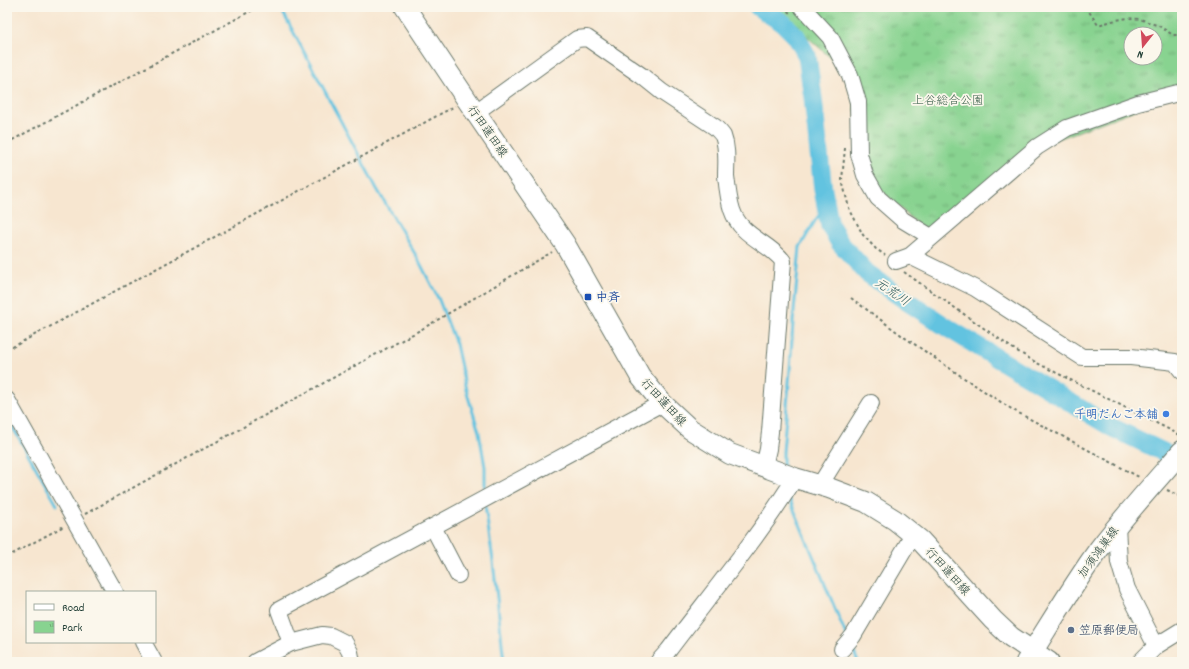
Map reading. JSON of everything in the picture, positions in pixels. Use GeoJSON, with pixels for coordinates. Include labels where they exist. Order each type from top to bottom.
{"type":"FeatureCollection","features":[{"type":"Feature","properties":{"kind":"main road","name":"行田蓮田線"},"geometry":{"type":"LineString","coordinates":[[405,7],[565,244],[640,376],[662,403],[690,429],[730,454],[866,502],[895,520],[920,540],[1029,657],[1049,662]]}},
{"type":"Feature","properties":{"kind":"main road","name":"加須鴻巣線"},"geometry":{"type":"LineString","coordinates":[[1029,657],[1078,579],[1117,526],[1182,451]]}},
{"type":"Feature","properties":{"kind":"street"},"geometry":{"type":"LineString","coordinates":[[798,12],[830,36],[850,75],[858,102],[859,154],[865,175],[878,198],[903,220],[931,237]]}},
{"type":"Feature","properties":{"kind":"street"},"geometry":{"type":"LineString","coordinates":[[471,106],[577,39],[587,38],[662,92],[715,127],[722,134],[726,145],[726,177],[732,209],[739,225],[778,255],[783,262],[770,432],[764,466]]}},
{"type":"Feature","properties":{"kind":"street"},"geometry":{"type":"LineString","coordinates":[[1182,92],[1138,103],[1067,128],[1037,147],[903,259],[975,288],[1082,357],[1131,357],[1175,362],[1182,371]]}},
{"type":"Feature","properties":{"kind":"street"},"geometry":{"type":"LineString","coordinates":[[7,400],[114,591]]}},
{"type":"Feature","properties":{"kind":"street"},"geometry":{"type":"LineString","coordinates":[[291,644],[279,610],[662,403]]}},
{"type":"Feature","properties":{"kind":"street"},"geometry":{"type":"LineString","coordinates":[[820,485],[871,403]]}},
{"type":"Feature","properties":{"kind":"street"},"geometry":{"type":"LineString","coordinates":[[658,662],[668,652],[765,523],[795,478]]}},
{"type":"Feature","properties":{"kind":"street"},"geometry":{"type":"LineString","coordinates":[[1117,526],[1118,562],[1127,589],[1156,646]]}},
{"type":"Feature","properties":{"kind":"street"},"geometry":{"type":"LineString","coordinates":[[433,527],[458,575]]}},
{"type":"Feature","properties":{"kind":"street"},"geometry":{"type":"LineString","coordinates":[[842,649],[853,636],[913,535]]}},
{"type":"Feature","properties":{"kind":"street"},"geometry":{"type":"LineString","coordinates":[[1140,662],[1156,646],[1182,630]]}},
{"type":"Feature","properties":{"kind":"street"},"geometry":{"type":"LineString","coordinates":[[255,662],[291,644],[322,635],[331,636],[345,643],[350,652],[352,662]]}},
{"type":"Feature","properties":{"kind":"street"},"geometry":{"type":"LineString","coordinates":[[144,643],[154,662]]}},
{"type":"Feature","properties":{"kind":"path"},"geometry":{"type":"LineString","coordinates":[[7,144],[258,7]]}},
{"type":"Feature","properties":{"kind":"path"},"geometry":{"type":"LineString","coordinates":[[784,7],[798,12]]}},
{"type":"Feature","properties":{"kind":"path"},"geometry":{"type":"LineString","coordinates":[[1086,7],[1098,25],[1128,18],[1140,19],[1159,26],[1173,35],[1182,34]]}},
{"type":"Feature","properties":{"kind":"path"},"geometry":{"type":"LineString","coordinates":[[7,350],[471,106]]}},
{"type":"Feature","properties":{"kind":"path"},"geometry":{"type":"LineString","coordinates":[[845,147],[842,180],[849,208],[863,235],[876,250],[903,259],[903,272],[1012,348],[1182,436]]}},
{"type":"Feature","properties":{"kind":"path"},"geometry":{"type":"LineString","coordinates":[[7,557],[422,329],[565,244]]}},
{"type":"Feature","properties":{"kind":"path"},"geometry":{"type":"LineString","coordinates":[[851,298],[904,337],[1013,410],[1182,497]]}},
{"type":"Feature","properties":{"kind":"green space","name":"上谷総合公園"},"geometry":{"type":"Polygon","coordinates":[[[774,7],[1182,7],[1182,92],[1037,147],[931,237],[865,175],[850,75],[774,7]]]}},
{"type":"Feature","properties":{"kind":"waterway"},"geometry":{"type":"LineString","coordinates":[[280,7],[377,189],[418,259],[439,300],[456,344],[466,390],[479,432],[485,467],[485,493]]}},
{"type":"Feature","properties":{"kind":"waterway","name":"元荒川"},"geometry":{"type":"LineString","coordinates":[[758,7],[783,23],[796,36],[807,56],[823,190],[830,226],[840,243],[867,273],[951,330],[1111,427],[1182,461]]}},
{"type":"Feature","properties":{"kind":"waterway"},"geometry":{"type":"LineString","coordinates":[[783,465],[800,247],[826,205]]}},
{"type":"Feature","properties":{"kind":"waterway"},"geometry":{"type":"LineString","coordinates":[[7,417],[57,505]]}},
{"type":"Feature","properties":{"kind":"waterway"},"geometry":{"type":"LineString","coordinates":[[789,498],[846,635]]}},
{"type":"Feature","properties":{"kind":"waterway"},"geometry":{"type":"LineString","coordinates":[[485,505],[493,561],[504,662]]}},
{"type":"Feature","properties":{"kind":"waterway"},"geometry":{"type":"LineString","coordinates":[[851,645],[858,662]]}},
{"type":"Feature","properties":{"kind":"place","name":"中斉"},"geometry":{"type":"Point","coordinates":[588,297]}},
{"type":"Feature","properties":{"kind":"place","name":"千明だんご本舗"},"geometry":{"type":"Point","coordinates":[1166,414]}},
{"type":"Feature","properties":{"kind":"place","name":"笠原郵便局"},"geometry":{"type":"Point","coordinates":[1071,630]}}]}
